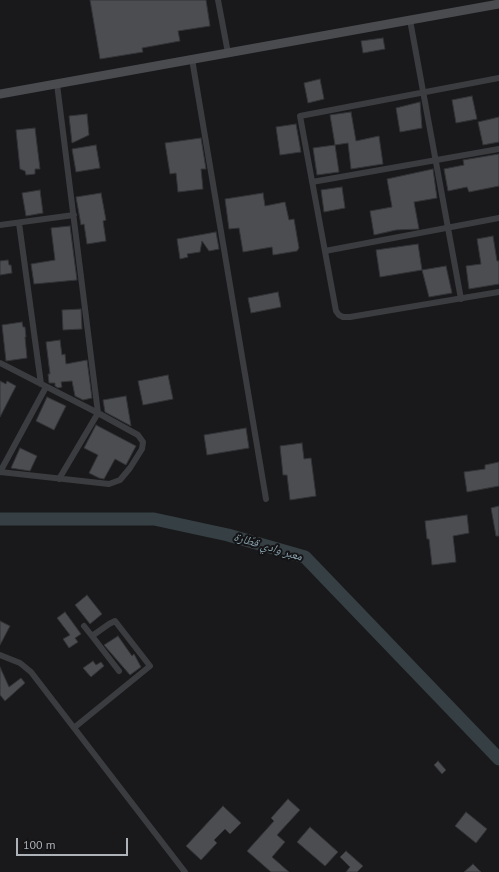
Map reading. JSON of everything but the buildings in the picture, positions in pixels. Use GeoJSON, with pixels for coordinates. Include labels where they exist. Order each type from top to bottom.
{"type":"FeatureCollection","features":[{"type":"Feature","properties":{"kind":"street"},"geometry":{"type":"LineString","coordinates":[[218,0],[228,53]]}},
{"type":"Feature","properties":{"kind":"street"},"geometry":{"type":"LineString","coordinates":[[0,94],[499,4]]}},
{"type":"Feature","properties":{"kind":"street"},"geometry":{"type":"LineString","coordinates":[[410,20],[461,299]]}},
{"type":"Feature","properties":{"kind":"street"},"geometry":{"type":"LineString","coordinates":[[192,59],[266,499]]}},
{"type":"Feature","properties":{"kind":"street"},"geometry":{"type":"LineString","coordinates":[[499,78],[300,116],[336,311],[339,315],[343,317],[350,317],[499,292]]}},
{"type":"Feature","properties":{"kind":"street"},"geometry":{"type":"LineString","coordinates":[[57,84],[98,413],[59,479]]}},
{"type":"Feature","properties":{"kind":"street"},"geometry":{"type":"LineString","coordinates":[[312,182],[499,149]]}},
{"type":"Feature","properties":{"kind":"street"},"geometry":{"type":"LineString","coordinates":[[0,226],[74,215]]}},
{"type":"Feature","properties":{"kind":"street"},"geometry":{"type":"LineString","coordinates":[[325,251],[499,218]]}},
{"type":"Feature","properties":{"kind":"street"},"geometry":{"type":"LineString","coordinates":[[0,363],[44,385],[98,413],[138,435],[143,442],[142,449],[120,480],[110,484],[0,472],[44,385],[19,223]]}},
{"type":"Feature","properties":{"kind":"street"},"geometry":{"type":"LineString","coordinates":[[75,727],[150,666],[115,621],[92,636]]}},
{"type":"Feature","properties":{"kind":"street"},"geometry":{"type":"LineString","coordinates":[[84,626],[119,671]]}},
{"type":"Feature","properties":{"kind":"street"},"geometry":{"type":"LineString","coordinates":[[0,655],[20,663],[32,672],[185,872]]}},
{"type":"Feature","properties":{"kind":"waterway","name":"معبر وادي قطّارة"},"geometry":{"type":"LineString","coordinates":[[0,519],[154,519],[228,535],[305,557],[499,759]]}}]}
